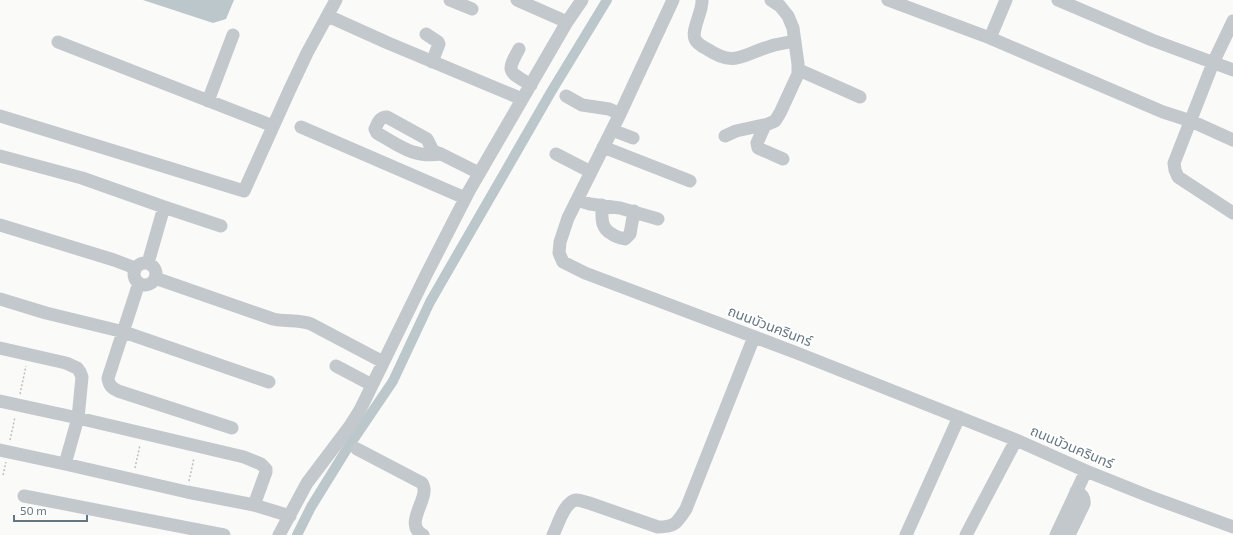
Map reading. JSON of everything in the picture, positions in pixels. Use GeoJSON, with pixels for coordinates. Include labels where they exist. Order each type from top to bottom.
{"type":"FeatureCollection","features":[{"type":"Feature","properties":{"kind":"street"},"geometry":{"type":"LineString","coordinates":[[0,116],[244,192],[304,60],[336,0]]}},
{"type":"Feature","properties":{"kind":"street"},"geometry":{"type":"LineString","coordinates":[[450,0],[472,9]]}},
{"type":"Feature","properties":{"kind":"street"},"geometry":{"type":"LineString","coordinates":[[517,0],[567,22]]}},
{"type":"Feature","properties":{"kind":"street"},"geometry":{"type":"LineString","coordinates":[[278,535],[290,516],[307,483],[350,426],[360,410],[465,198],[567,22],[582,0]]}},
{"type":"Feature","properties":{"kind":"street","name":"ถนนบัวนครินทร์"},"geometry":{"type":"LineString","coordinates":[[673,0],[620,114],[568,218],[560,242],[559,253],[563,262],[585,273],[959,417],[1086,471],[1233,527]]}},
{"type":"Feature","properties":{"kind":"street"},"geometry":{"type":"LineString","coordinates":[[702,0],[694,35],[695,40],[717,56],[734,59],[765,48],[795,41]]}},
{"type":"Feature","properties":{"kind":"street"},"geometry":{"type":"LineString","coordinates":[[725,136],[744,128],[765,125],[775,121],[799,70],[793,28],[788,16],[780,6],[771,0]]}},
{"type":"Feature","properties":{"kind":"street"},"geometry":{"type":"LineString","coordinates":[[888,0],[990,38],[1163,112],[1191,121],[1233,140]]}},
{"type":"Feature","properties":{"kind":"street"},"geometry":{"type":"LineString","coordinates":[[990,38],[1006,0]]}},
{"type":"Feature","properties":{"kind":"street"},"geometry":{"type":"LineString","coordinates":[[1058,0],[1152,40],[1233,70]]}},
{"type":"Feature","properties":{"kind":"street"},"geometry":{"type":"LineString","coordinates":[[328,16],[432,62],[522,99]]}},
{"type":"Feature","properties":{"kind":"street"},"geometry":{"type":"LineString","coordinates":[[1233,21],[1213,63],[1174,163],[1178,177],[1233,213]]}},
{"type":"Feature","properties":{"kind":"street"},"geometry":{"type":"LineString","coordinates":[[426,34],[440,44],[432,62]]}},
{"type":"Feature","properties":{"kind":"street"},"geometry":{"type":"LineString","coordinates":[[208,101],[233,35]]}},
{"type":"Feature","properties":{"kind":"street"},"geometry":{"type":"LineString","coordinates":[[58,42],[273,126]]}},
{"type":"Feature","properties":{"kind":"street"},"geometry":{"type":"LineString","coordinates":[[519,49],[511,63],[510,68],[514,75],[531,84]]}},
{"type":"Feature","properties":{"kind":"street"},"geometry":{"type":"LineString","coordinates":[[799,70],[860,97]]}},
{"type":"Feature","properties":{"kind":"street"},"geometry":{"type":"LineString","coordinates":[[566,96],[582,105],[609,110],[620,114]]}},
{"type":"Feature","properties":{"kind":"street"},"geometry":{"type":"LineString","coordinates":[[765,125],[757,143],[758,148],[782,159]]}},
{"type":"Feature","properties":{"kind":"street"},"geometry":{"type":"LineString","coordinates":[[301,127],[465,198]]}},
{"type":"Feature","properties":{"kind":"street"},"geometry":{"type":"LineString","coordinates":[[612,130],[633,138]]}},
{"type":"Feature","properties":{"kind":"street"},"geometry":{"type":"LineString","coordinates":[[603,147],[690,181]]}},
{"type":"Feature","properties":{"kind":"street"},"geometry":{"type":"LineString","coordinates":[[441,154],[479,173]]}},
{"type":"Feature","properties":{"kind":"street"},"geometry":{"type":"LineString","coordinates":[[556,154],[591,172]]}},
{"type":"Feature","properties":{"kind":"street"},"geometry":{"type":"LineString","coordinates":[[0,156],[82,178],[221,226]]}},
{"type":"Feature","properties":{"kind":"street"},"geometry":{"type":"LineString","coordinates":[[577,200],[634,211],[658,219]]}},
{"type":"Feature","properties":{"kind":"street"},"geometry":{"type":"LineString","coordinates":[[602,205],[602,224],[604,228],[608,232],[625,239],[630,234],[634,211]]}},
{"type":"Feature","properties":{"kind":"street"},"geometry":{"type":"LineString","coordinates":[[148,263],[164,207]]}},
{"type":"Feature","properties":{"kind":"street"},"geometry":{"type":"LineString","coordinates":[[0,225],[114,260],[135,268]]}},
{"type":"Feature","properties":{"kind":"street"},"geometry":{"type":"LineString","coordinates":[[140,263],[148,263],[152,265],[155,268],[156,273],[153,282],[144,285],[136,281],[133,272],[135,268],[140,263]]}},
{"type":"Feature","properties":{"kind":"street"},"geometry":{"type":"LineString","coordinates":[[155,278],[282,321],[303,321],[383,362]]}},
{"type":"Feature","properties":{"kind":"street"},"geometry":{"type":"LineString","coordinates":[[139,283],[108,378],[109,384],[118,391],[232,428]]}},
{"type":"Feature","properties":{"kind":"street"},"geometry":{"type":"LineString","coordinates":[[0,299],[46,313],[124,332],[270,382]]}},
{"type":"Feature","properties":{"kind":"street"},"geometry":{"type":"LineString","coordinates":[[553,535],[566,506],[571,501],[578,500],[658,527],[668,527],[677,522],[686,509],[754,337]]}},
{"type":"Feature","properties":{"kind":"street"},"geometry":{"type":"LineString","coordinates":[[0,348],[66,363],[77,368],[80,372],[82,377],[78,418],[65,464]]}},
{"type":"Feature","properties":{"kind":"street"},"geometry":{"type":"LineString","coordinates":[[336,366],[372,385]]}},
{"type":"Feature","properties":{"kind":"street"},"geometry":{"type":"LineString","coordinates":[[0,401],[244,457],[261,464],[266,469],[254,505]]}},
{"type":"Feature","properties":{"kind":"street"},"geometry":{"type":"LineString","coordinates":[[906,535],[959,417]]}},
{"type":"Feature","properties":{"kind":"street"},"geometry":{"type":"LineString","coordinates":[[966,535],[1016,440]]}},
{"type":"Feature","properties":{"kind":"street"},"geometry":{"type":"LineString","coordinates":[[357,449],[422,483],[424,495],[418,508],[415,520],[416,528],[420,534],[423,535]]}},
{"type":"Feature","properties":{"kind":"street"},"geometry":{"type":"LineString","coordinates":[[4,451],[187,492],[254,505],[290,516]]}},
{"type":"Feature","properties":{"kind":"street"},"geometry":{"type":"LineString","coordinates":[[1056,535],[1086,471]]}},
{"type":"Feature","properties":{"kind":"street"},"geometry":{"type":"LineString","coordinates":[[1068,535],[1084,504],[1082,495],[1076,491]]}},
{"type":"Feature","properties":{"kind":"street"},"geometry":{"type":"LineString","coordinates":[[24,496],[224,535]]}},
{"type":"Feature","properties":{"kind":"path"},"geometry":{"type":"LineString","coordinates":[[4,451],[18,405],[28,354]]}},
{"type":"Feature","properties":{"kind":"path"},"geometry":{"type":"LineString","coordinates":[[132,479],[143,433]]}},
{"type":"Feature","properties":{"kind":"path"},"geometry":{"type":"LineString","coordinates":[[187,492],[197,446]]}},
{"type":"Feature","properties":{"kind":"shaded area"},"geometry":{"type":"Polygon","coordinates":[[[143,0],[234,0],[226,19],[213,23],[143,0]]]}},
{"type":"Feature","properties":{"kind":"waterway"},"geometry":{"type":"LineString","coordinates":[[297,535],[311,507],[345,452],[393,381],[430,302],[551,92],[607,0]]}}]}
